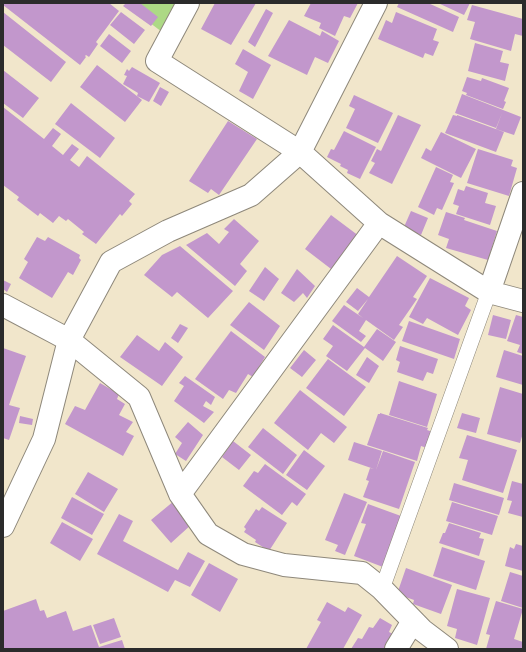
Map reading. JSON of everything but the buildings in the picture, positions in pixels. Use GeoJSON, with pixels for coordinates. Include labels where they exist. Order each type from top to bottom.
{"type":"FeatureCollection","features":[{"type":"Feature","properties":{"kind":"street"},"geometry":{"type":"LineString","coordinates":[[188,3],[157,61],[300,152],[379,222],[490,292],[523,301]]}},
{"type":"Feature","properties":{"kind":"street"},"geometry":{"type":"LineString","coordinates":[[3,526],[44,439],[69,340],[111,262],[168,230],[251,195],[300,152],[376,3]]}},
{"type":"Feature","properties":{"kind":"street"},"geometry":{"type":"LineString","coordinates":[[490,292],[523,193]]}},
{"type":"Feature","properties":{"kind":"street"},"geometry":{"type":"LineString","coordinates":[[180,494],[379,222]]}},
{"type":"Feature","properties":{"kind":"street"},"geometry":{"type":"LineString","coordinates":[[3,305],[69,340],[139,397],[180,494],[208,534],[243,554],[284,565],[362,573],[382,589],[422,630],[447,649]]}},
{"type":"Feature","properties":{"kind":"street"},"geometry":{"type":"LineString","coordinates":[[396,649],[413,621]]}},
{"type":"Feature","properties":{"kind":"lane"},"geometry":{"type":"LineString","coordinates":[[382,589],[490,292]]}},
{"type":"Feature","properties":{"kind":"green space"},"geometry":{"type":"Polygon","coordinates":[[[124,3],[178,3],[162,32],[124,3]]]}}]}
